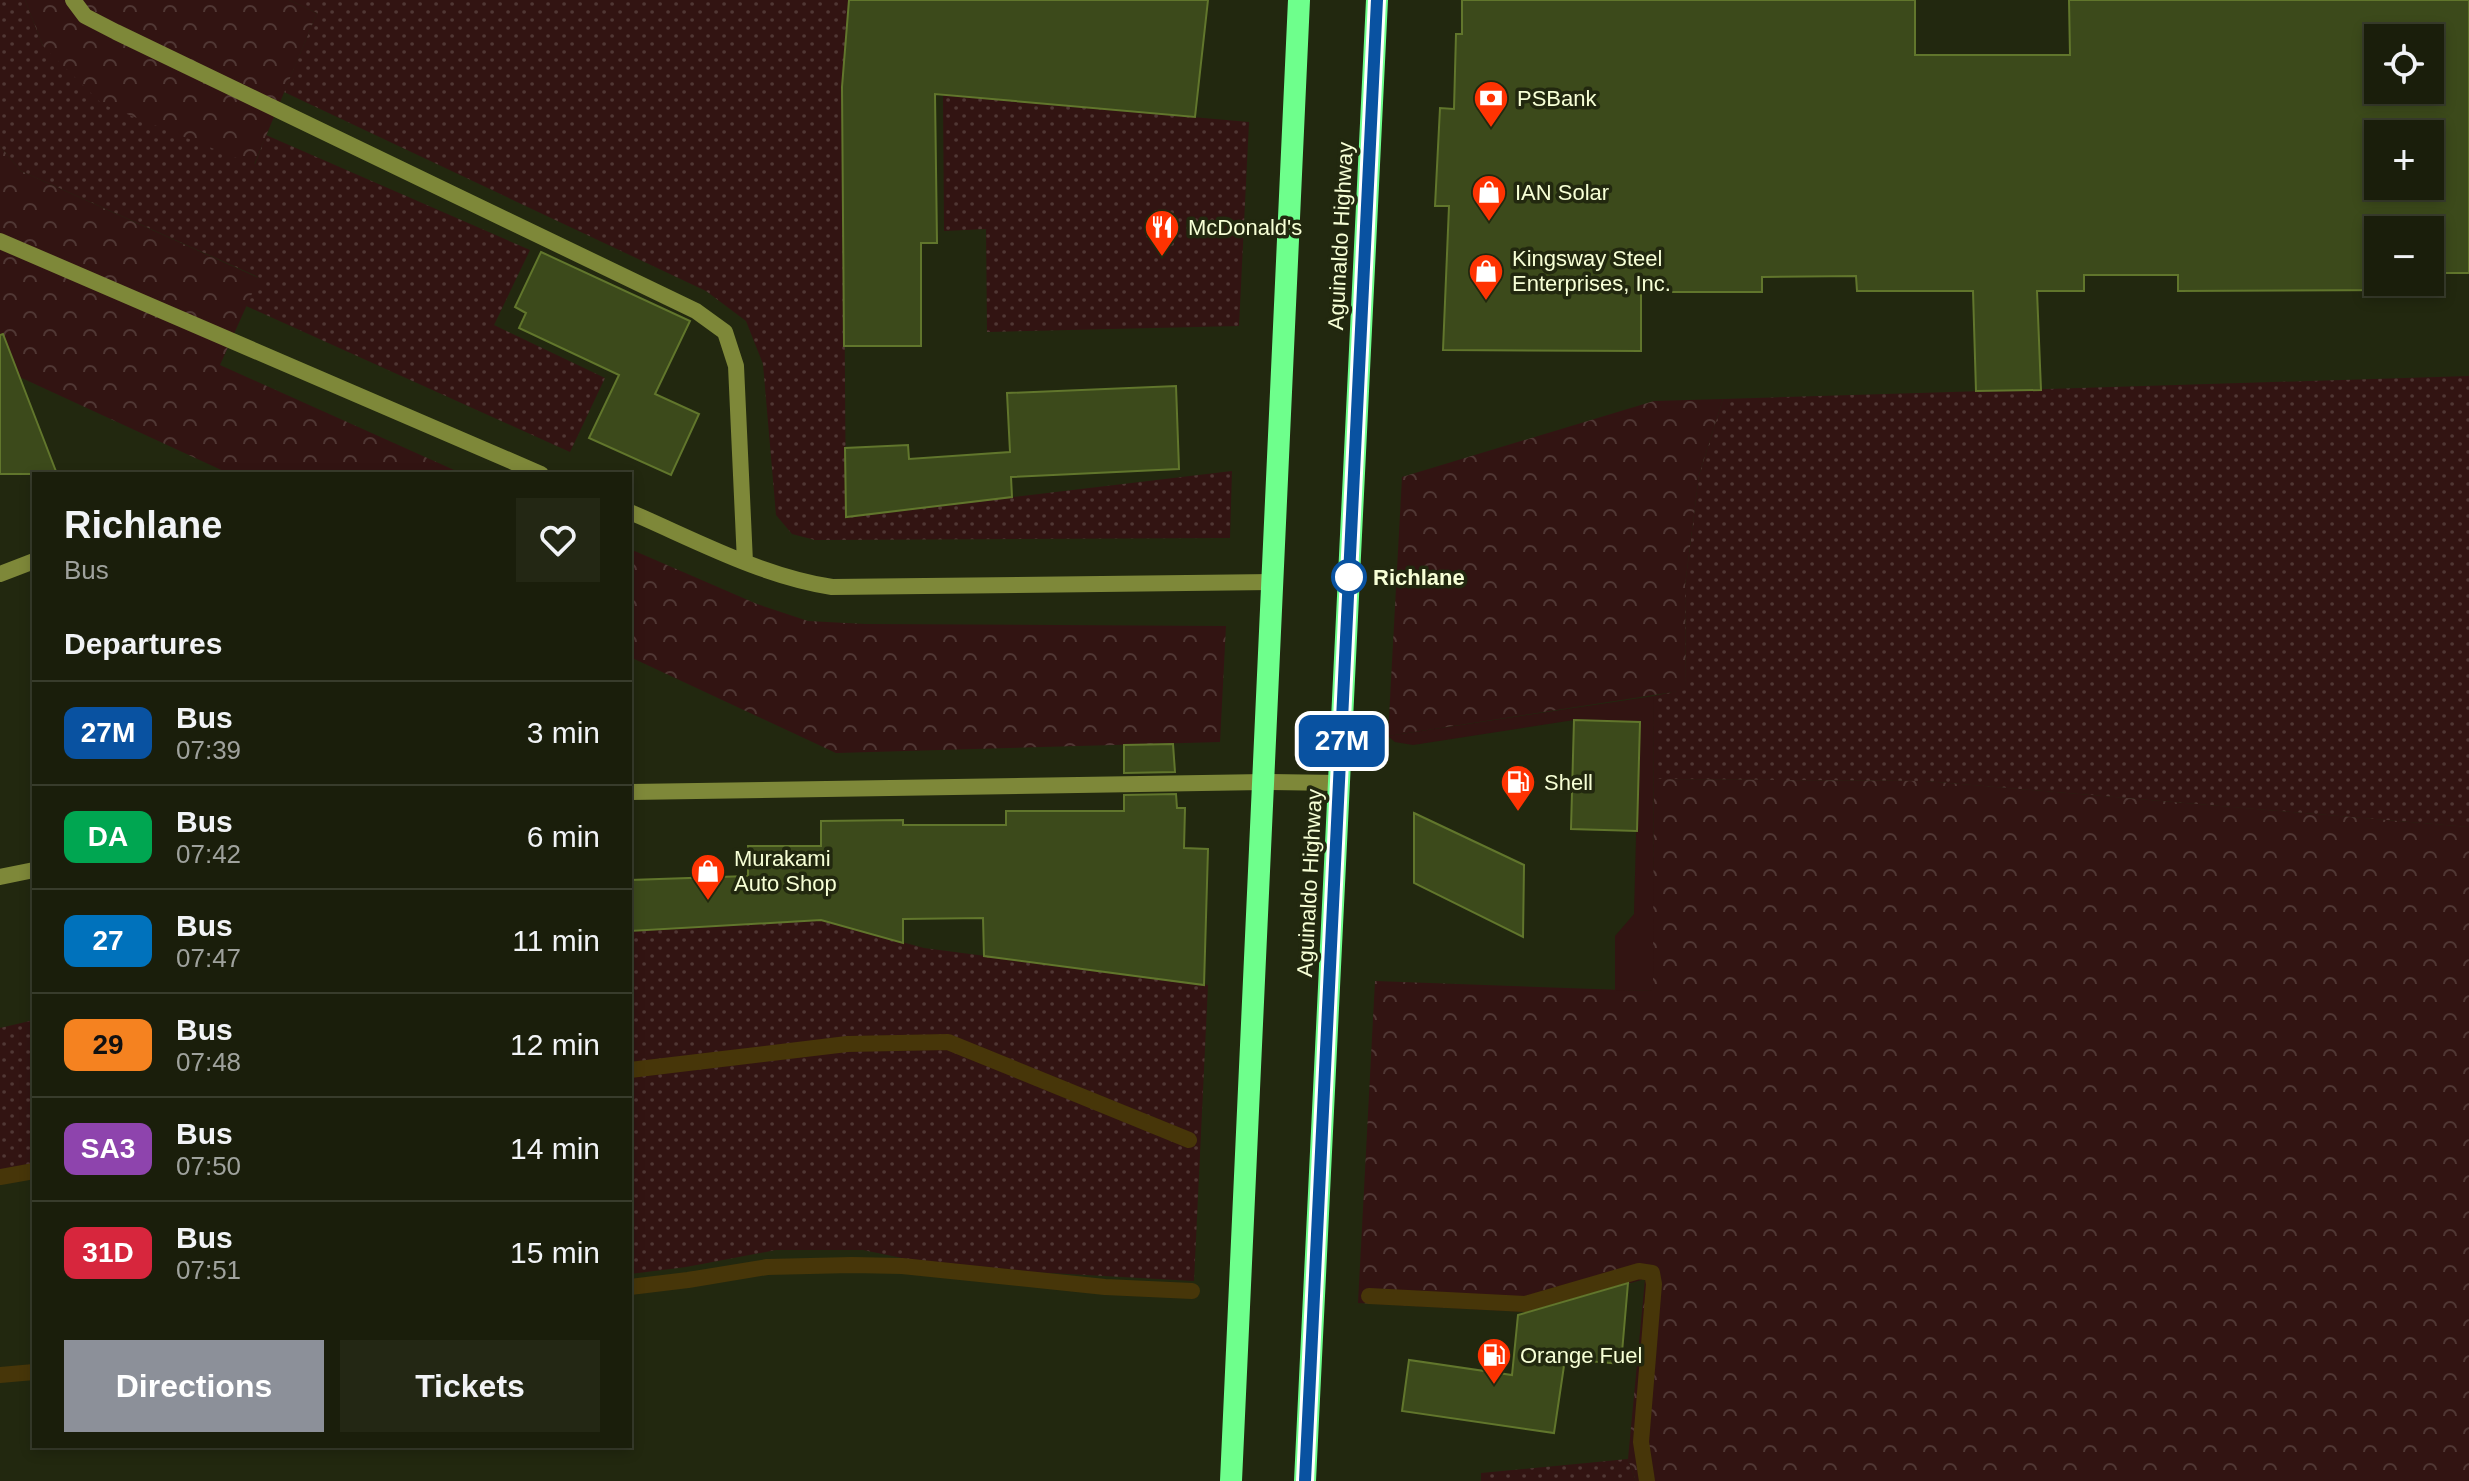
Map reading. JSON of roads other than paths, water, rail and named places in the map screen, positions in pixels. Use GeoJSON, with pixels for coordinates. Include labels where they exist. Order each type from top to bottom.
{"type":"FeatureCollection","features":[{"type":"Feature","properties":{"kind":"highway"},"geometry":{"type":"LineString","coordinates":[[1231,1481],[1299,0]]}},
{"type":"Feature","properties":{"kind":"highway","name":"Aguinaldo Highway"},"geometry":{"type":"LineString","coordinates":[[1305,1481],[1377,0]]}},
{"type":"Feature","properties":{"kind":"street"},"geometry":{"type":"LineString","coordinates":[[73,0],[85,16],[696,311],[725,332],[736,366],[745,562]]}},
{"type":"Feature","properties":{"kind":"street"},"geometry":{"type":"LineString","coordinates":[[0,241],[536,472]]}},
{"type":"Feature","properties":{"kind":"street"},"geometry":{"type":"LineString","coordinates":[[632,513],[745,562],[802,582],[832,587],[1273,582]]}},
{"type":"Feature","properties":{"kind":"street"},"geometry":{"type":"LineString","coordinates":[[0,574],[32,562]]}},
{"type":"Feature","properties":{"kind":"street"},"geometry":{"type":"LineString","coordinates":[[632,792],[1340,783]]}},
{"type":"Feature","properties":{"kind":"street"},"geometry":{"type":"LineString","coordinates":[[0,877],[32,870]]}},
{"type":"Feature","properties":{"kind":"waterway"},"geometry":{"type":"LineString","coordinates":[[632,1070],[847,1044],[948,1042],[1189,1140]]}},
{"type":"Feature","properties":{"kind":"waterway"},"geometry":{"type":"LineString","coordinates":[[0,1177],[32,1171]]}},
{"type":"Feature","properties":{"kind":"waterway"},"geometry":{"type":"LineString","coordinates":[[632,1287],[767,1267],[852,1265],[902,1266],[1105,1287],[1192,1291]]}},
{"type":"Feature","properties":{"kind":"waterway"},"geometry":{"type":"LineString","coordinates":[[1369,1296],[1525,1304],[1639,1271],[1652,1273],[1654,1284],[1641,1442],[1647,1481]]}},
{"type":"Feature","properties":{"kind":"waterway"},"geometry":{"type":"LineString","coordinates":[[0,1375],[32,1372]]}},
{"type":"Feature","properties":{"kind":"place","name":"PSBank"},"geometry":{"type":"Point","coordinates":[1491,129]}},
{"type":"Feature","properties":{"kind":"place","name":"IAN Solar"},"geometry":{"type":"Point","coordinates":[1489,223]}},
{"type":"Feature","properties":{"kind":"place","name":"McDonald's"},"geometry":{"type":"Point","coordinates":[1162,258]}},
{"type":"Feature","properties":{"kind":"place","name":"Kingsway Steel Enterprises, Inc."},"geometry":{"type":"Point","coordinates":[1486,302]}},
{"type":"Feature","properties":{"kind":"place","name":"Richlane"},"geometry":{"type":"Point","coordinates":[1349,577]}},
{"type":"Feature","properties":{"kind":"place","name":"Shell"},"geometry":{"type":"Point","coordinates":[1518,813]}},
{"type":"Feature","properties":{"kind":"place","name":"Murakami Auto Shop"},"geometry":{"type":"Point","coordinates":[708,902]}},
{"type":"Feature","properties":{"kind":"place","name":"Orange Fuel"},"geometry":{"type":"Point","coordinates":[1494,1386]}}]}
